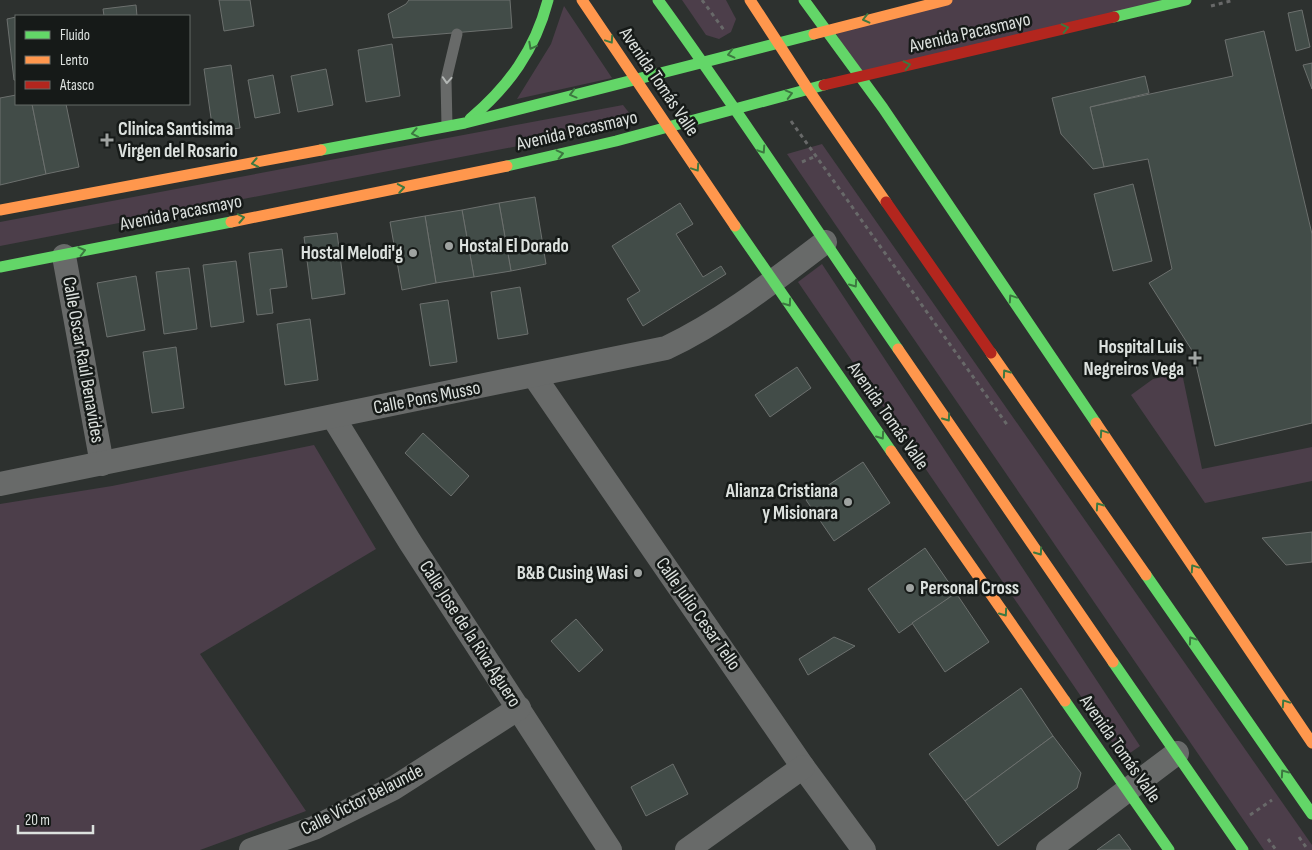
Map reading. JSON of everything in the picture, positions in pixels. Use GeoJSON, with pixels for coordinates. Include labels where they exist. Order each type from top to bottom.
{"type":"FeatureCollection","features":[{"type":"Feature","properties":{"kind":"main road"},"geometry":{"type":"LineString","coordinates":[[465,123],[506,86],[522,63],[536,39],[548,0]]}},
{"type":"Feature","properties":{"kind":"main road","name":"Avenida Tomás Valle"},"geometry":{"type":"LineString","coordinates":[[582,0],[774,282],[1169,850]]}},
{"type":"Feature","properties":{"kind":"main road"},"geometry":{"type":"LineString","coordinates":[[658,0],[737,109],[762,151],[1243,850]]}},
{"type":"Feature","properties":{"kind":"main road"},"geometry":{"type":"LineString","coordinates":[[750,0],[808,89],[1312,814]]}},
{"type":"Feature","properties":{"kind":"main road"},"geometry":{"type":"LineString","coordinates":[[804,0],[883,108],[1312,743]]}},
{"type":"Feature","properties":{"kind":"main road","name":"Avenida Pacasmayo"},"geometry":{"type":"LineString","coordinates":[[0,210],[447,127],[947,0]]}},
{"type":"Feature","properties":{"kind":"main road","name":"Avenida Pacasmayo"},"geometry":{"type":"LineString","coordinates":[[0,267],[64,256],[140,238],[430,183],[669,128],[860,76],[1186,0]]}},
{"type":"Feature","properties":{"kind":"street","name":"Calle Pons Musso"},"geometry":{"type":"LineString","coordinates":[[0,484],[666,348],[687,338],[774,282],[825,242]]}},
{"type":"Feature","properties":{"kind":"street","name":"Calle Oscar Raúl Benavides"},"geometry":{"type":"LineString","coordinates":[[64,256],[102,464]]}},
{"type":"Feature","properties":{"kind":"street","name":"Calle Julio Cesar Tello"},"geometry":{"type":"LineString","coordinates":[[534,376],[803,767],[864,850]]}},
{"type":"Feature","properties":{"kind":"street","name":"Calle Jose de la Riva Aguero"},"geometry":{"type":"LineString","coordinates":[[333,417],[410,542],[610,850]]}},
{"type":"Feature","properties":{"kind":"street","name":"Calle Victor Belaunde"},"geometry":{"type":"LineString","coordinates":[[251,850],[314,828],[394,788],[519,708]]}},
{"type":"Feature","properties":{"kind":"street"},"geometry":{"type":"LineString","coordinates":[[1048,850],[1177,753]]}},
{"type":"Feature","properties":{"kind":"street"},"geometry":{"type":"LineString","coordinates":[[687,850],[803,767]]}},
{"type":"Feature","properties":{"kind":"lane"},"geometry":{"type":"LineString","coordinates":[[447,127],[446,80],[457,34]]}},
{"type":"Feature","properties":{"kind":"path"},"geometry":{"type":"LineString","coordinates":[[702,0],[712,15]]}},
{"type":"Feature","properties":{"kind":"path"},"geometry":{"type":"LineString","coordinates":[[1230,831],[1292,784]]}},
{"type":"Feature","properties":{"kind":"shaded area"},"geometry":{"type":"Polygon","coordinates":[[[682,0],[726,0],[736,19],[731,32],[719,39],[706,35],[682,0]]]}},
{"type":"Feature","properties":{"kind":"shaded area"},"geometry":{"type":"Polygon","coordinates":[[[950,0],[1188,0],[860,76],[833,28],[950,0]]]}},
{"type":"Feature","properties":{"kind":"shaded area"},"geometry":{"type":"Polygon","coordinates":[[[564,6],[612,78],[517,99],[551,44],[564,6]]]}},
{"type":"Feature","properties":{"kind":"shaded area"},"geometry":{"type":"Polygon","coordinates":[[[623,105],[637,123],[0,246],[0,222],[623,105]]]}},
{"type":"Feature","properties":{"kind":"shaded area"},"geometry":{"type":"Polygon","coordinates":[[[822,144],[1312,845],[1312,850],[1264,850],[787,154],[822,144]]]}},
{"type":"Feature","properties":{"kind":"shaded area"},"geometry":{"type":"Polygon","coordinates":[[[822,264],[1140,746],[1123,758],[798,282],[822,264]]]}},
{"type":"Feature","properties":{"kind":"shaded area"},"geometry":{"type":"Polygon","coordinates":[[[1182,373],[1202,469],[1312,447],[1312,481],[1205,503],[1131,395],[1153,379],[1182,373]]]}},
{"type":"Feature","properties":{"kind":"shaded area"},"geometry":{"type":"Polygon","coordinates":[[[314,445],[376,549],[200,654],[306,811],[200,850],[0,850],[0,504],[112,486],[314,445]]]}},
{"type":"Feature","properties":{"kind":"building"},"geometry":{"type":"Polygon","coordinates":[[[219,0],[250,0],[254,26],[224,31],[219,0]]]}},
{"type":"Feature","properties":{"kind":"building"},"geometry":{"type":"Polygon","coordinates":[[[409,0],[510,0],[512,28],[393,38],[388,14],[406,4],[409,0]]]}},
{"type":"Feature","properties":{"kind":"building"},"geometry":{"type":"Polygon","coordinates":[[[136,5],[137,15],[104,15],[103,9],[136,5]]]}},
{"type":"Feature","properties":{"kind":"building"},"geometry":{"type":"Polygon","coordinates":[[[1302,10],[1310,47],[1296,51],[1288,13],[1302,10]]]}},
{"type":"Feature","properties":{"kind":"building"},"geometry":{"type":"Polygon","coordinates":[[[15,17],[15,80],[14,80],[7,19],[15,17]]]}},
{"type":"Feature","properties":{"kind":"building"},"geometry":{"type":"Polygon","coordinates":[[[1264,31],[1312,234],[1312,423],[1215,446],[1193,352],[1149,283],[1172,269],[1148,159],[1104,167],[1090,107],[1233,76],[1225,40],[1264,31]]]}},
{"type":"Feature","properties":{"kind":"building"},"geometry":{"type":"Polygon","coordinates":[[[392,44],[400,96],[366,102],[358,50],[392,44]]]}},
{"type":"Feature","properties":{"kind":"building"},"geometry":{"type":"Polygon","coordinates":[[[1312,63],[1312,89],[1303,65],[1312,63]]]}},
{"type":"Feature","properties":{"kind":"building"},"geometry":{"type":"Polygon","coordinates":[[[231,65],[240,128],[213,132],[204,69],[231,65]]]}},
{"type":"Feature","properties":{"kind":"building"},"geometry":{"type":"Polygon","coordinates":[[[326,69],[333,105],[298,112],[291,76],[326,69]]]}},
{"type":"Feature","properties":{"kind":"building"},"geometry":{"type":"Polygon","coordinates":[[[273,75],[280,113],[255,118],[248,80],[273,75]]]}},
{"type":"Feature","properties":{"kind":"building"},"geometry":{"type":"Polygon","coordinates":[[[1145,76],[1149,93],[1090,107],[1104,167],[1093,169],[1061,134],[1052,98],[1145,76]]]}},
{"type":"Feature","properties":{"kind":"building"},"geometry":{"type":"Polygon","coordinates":[[[15,95],[15,105],[32,105],[46,174],[0,185],[0,98],[15,95]]]}},
{"type":"Feature","properties":{"kind":"building"},"geometry":{"type":"Polygon","coordinates":[[[32,105],[66,105],[79,167],[46,174],[32,105]]]}},
{"type":"Feature","properties":{"kind":"building"},"geometry":{"type":"Polygon","coordinates":[[[1133,184],[1152,261],[1113,271],[1094,194],[1133,184]]]}},
{"type":"Feature","properties":{"kind":"building"},"geometry":{"type":"Polygon","coordinates":[[[535,197],[546,264],[511,271],[499,203],[535,197]]]}},
{"type":"Feature","properties":{"kind":"building"},"geometry":{"type":"Polygon","coordinates":[[[499,203],[511,271],[474,277],[462,210],[499,203]]]}},
{"type":"Feature","properties":{"kind":"building"},"geometry":{"type":"Polygon","coordinates":[[[680,203],[693,224],[676,234],[703,277],[721,266],[726,274],[643,326],[627,299],[640,291],[612,246],[680,203]]]}},
{"type":"Feature","properties":{"kind":"building","name":"Hostal El Dorado"},"geometry":{"type":"Polygon","coordinates":[[[462,210],[474,277],[436,283],[425,216],[462,210]]]}},
{"type":"Feature","properties":{"kind":"building","name":"Hostal Melodi'g"},"geometry":{"type":"Polygon","coordinates":[[[425,216],[436,283],[402,290],[390,222],[425,216]]]}},
{"type":"Feature","properties":{"kind":"building"},"geometry":{"type":"Polygon","coordinates":[[[337,233],[345,294],[312,299],[304,237],[337,233]]]}},
{"type":"Feature","properties":{"kind":"building"},"geometry":{"type":"Polygon","coordinates":[[[282,249],[287,287],[270,289],[273,313],[257,315],[249,253],[282,249]]]}},
{"type":"Feature","properties":{"kind":"building"},"geometry":{"type":"Polygon","coordinates":[[[236,261],[244,322],[211,327],[203,265],[236,261]]]}},
{"type":"Feature","properties":{"kind":"building"},"geometry":{"type":"Polygon","coordinates":[[[189,268],[197,329],[164,334],[156,272],[189,268]]]}},
{"type":"Feature","properties":{"kind":"building"},"geometry":{"type":"Polygon","coordinates":[[[136,276],[145,330],[107,337],[97,283],[136,276]]]}},
{"type":"Feature","properties":{"kind":"building"},"geometry":{"type":"Polygon","coordinates":[[[520,287],[528,334],[498,339],[491,292],[520,287]]]}},
{"type":"Feature","properties":{"kind":"building"},"geometry":{"type":"Polygon","coordinates":[[[448,300],[457,362],[430,366],[420,304],[448,300]]]}},
{"type":"Feature","properties":{"kind":"building"},"geometry":{"type":"Polygon","coordinates":[[[310,319],[318,380],[285,385],[277,324],[310,319]]]}},
{"type":"Feature","properties":{"kind":"building"},"geometry":{"type":"Polygon","coordinates":[[[176,347],[184,408],[152,413],[143,352],[176,347]]]}},
{"type":"Feature","properties":{"kind":"building"},"geometry":{"type":"Polygon","coordinates":[[[797,367],[811,388],[770,417],[755,395],[797,367]]]}},
{"type":"Feature","properties":{"kind":"building"},"geometry":{"type":"Polygon","coordinates":[[[423,433],[469,476],[451,496],[405,453],[423,433]]]}},
{"type":"Feature","properties":{"kind":"building","name":"Alianza Cristiana y Misionara"},"geometry":{"type":"Polygon","coordinates":[[[863,462],[890,503],[834,541],[806,500],[863,462]]]}},
{"type":"Feature","properties":{"kind":"building"},"geometry":{"type":"Polygon","coordinates":[[[1312,532],[1312,562],[1286,565],[1262,538],[1312,532]]]}},
{"type":"Feature","properties":{"kind":"building"},"geometry":{"type":"Polygon","coordinates":[[[925,548],[956,593],[899,633],[868,589],[925,548]]]}},
{"type":"Feature","properties":{"kind":"building"},"geometry":{"type":"Polygon","coordinates":[[[956,593],[989,642],[945,672],[912,623],[956,593]]]}},
{"type":"Feature","properties":{"kind":"building"},"geometry":{"type":"Polygon","coordinates":[[[576,619],[603,650],[579,672],[551,641],[576,619]]]}},
{"type":"Feature","properties":{"kind":"building"},"geometry":{"type":"Polygon","coordinates":[[[834,637],[855,646],[808,675],[799,659],[834,637]]]}},
{"type":"Feature","properties":{"kind":"building"},"geometry":{"type":"Polygon","coordinates":[[[1021,688],[1053,736],[965,801],[929,754],[1021,688]]]}},
{"type":"Feature","properties":{"kind":"building"},"geometry":{"type":"Polygon","coordinates":[[[1053,736],[1081,773],[1077,788],[998,846],[965,801],[1053,736]]]}},
{"type":"Feature","properties":{"kind":"building"},"geometry":{"type":"Polygon","coordinates":[[[673,764],[688,794],[646,816],[631,787],[673,764]]]}},
{"type":"Feature","properties":{"kind":"building"},"geometry":{"type":"Polygon","coordinates":[[[1119,834],[1131,850],[1097,850],[1119,834]]]}},
{"type":"Feature","properties":{"kind":"traffic: fast"},"geometry":{"type":"LineString","coordinates":[[470,119],[497,94],[519,66],[536,35],[548,0]]}},
{"type":"Feature","properties":{"kind":"traffic: fast"},"geometry":{"type":"LineString","coordinates":[[658,0],[898,349]]}},
{"type":"Feature","properties":{"kind":"traffic: fast"},"geometry":{"type":"LineString","coordinates":[[804,0],[883,108],[1096,423]]}},
{"type":"Feature","properties":{"kind":"traffic: fast"},"geometry":{"type":"LineString","coordinates":[[1114,17],[1186,0]]}},
{"type":"Feature","properties":{"kind":"traffic: fast"},"geometry":{"type":"LineString","coordinates":[[321,150],[465,123],[814,34]]}},
{"type":"Feature","properties":{"kind":"traffic: fast"},"geometry":{"type":"LineString","coordinates":[[507,166],[616,141],[824,85]]}},
{"type":"Feature","properties":{"kind":"traffic: fast"},"geometry":{"type":"LineString","coordinates":[[0,267],[231,222]]}},
{"type":"Feature","properties":{"kind":"traffic: fast"},"geometry":{"type":"LineString","coordinates":[[735,226],[891,451]]}},
{"type":"Feature","properties":{"kind":"traffic: fast"},"geometry":{"type":"LineString","coordinates":[[1146,575],[1312,814]]}},
{"type":"Feature","properties":{"kind":"traffic: fast"},"geometry":{"type":"LineString","coordinates":[[1113,662],[1243,850]]}},
{"type":"Feature","properties":{"kind":"traffic: fast"},"geometry":{"type":"LineString","coordinates":[[1065,701],[1169,850]]}},
{"type":"Feature","properties":{"kind":"traffic: slow"},"geometry":{"type":"LineString","coordinates":[[582,0],[735,226]]}},
{"type":"Feature","properties":{"kind":"traffic: slow"},"geometry":{"type":"LineString","coordinates":[[750,0],[808,89],[886,202]]}},
{"type":"Feature","properties":{"kind":"traffic: slow"},"geometry":{"type":"LineString","coordinates":[[814,34],[947,0]]}},
{"type":"Feature","properties":{"kind":"traffic: slow"},"geometry":{"type":"LineString","coordinates":[[0,210],[321,150]]}},
{"type":"Feature","properties":{"kind":"traffic: slow"},"geometry":{"type":"LineString","coordinates":[[231,222],[507,166]]}},
{"type":"Feature","properties":{"kind":"traffic: slow"},"geometry":{"type":"LineString","coordinates":[[898,349],[1113,662]]}},
{"type":"Feature","properties":{"kind":"traffic: slow"},"geometry":{"type":"LineString","coordinates":[[991,353],[1146,575]]}},
{"type":"Feature","properties":{"kind":"traffic: slow"},"geometry":{"type":"LineString","coordinates":[[1096,423],[1312,743]]}},
{"type":"Feature","properties":{"kind":"traffic: slow"},"geometry":{"type":"LineString","coordinates":[[891,451],[1065,701]]}},
{"type":"Feature","properties":{"kind":"traffic: jam"},"geometry":{"type":"LineString","coordinates":[[824,85],[1114,17]]}},
{"type":"Feature","properties":{"kind":"traffic: jam"},"geometry":{"type":"LineString","coordinates":[[886,202],[991,353]]}},
{"type":"Feature","properties":{"kind":"place","name":"Clinica Santisima Virgen del Rosario"},"geometry":{"type":"Point","coordinates":[107,140]}},
{"type":"Feature","properties":{"kind":"place","name":"Hostal El Dorado"},"geometry":{"type":"Point","coordinates":[449,246]}},
{"type":"Feature","properties":{"kind":"place","name":"Hostal Melodi'g"},"geometry":{"type":"Point","coordinates":[413,253]}},
{"type":"Feature","properties":{"kind":"place","name":"Hospital Luis Negreiros Vega"},"geometry":{"type":"Point","coordinates":[1195,358]}},
{"type":"Feature","properties":{"kind":"place","name":"Alianza Cristiana y Misionara"},"geometry":{"type":"Point","coordinates":[848,502]}},
{"type":"Feature","properties":{"kind":"place","name":"B&B Cusing Wasi"},"geometry":{"type":"Point","coordinates":[638,573]}},
{"type":"Feature","properties":{"kind":"place","name":"Personal Cross"},"geometry":{"type":"Point","coordinates":[910,588]}}]}
